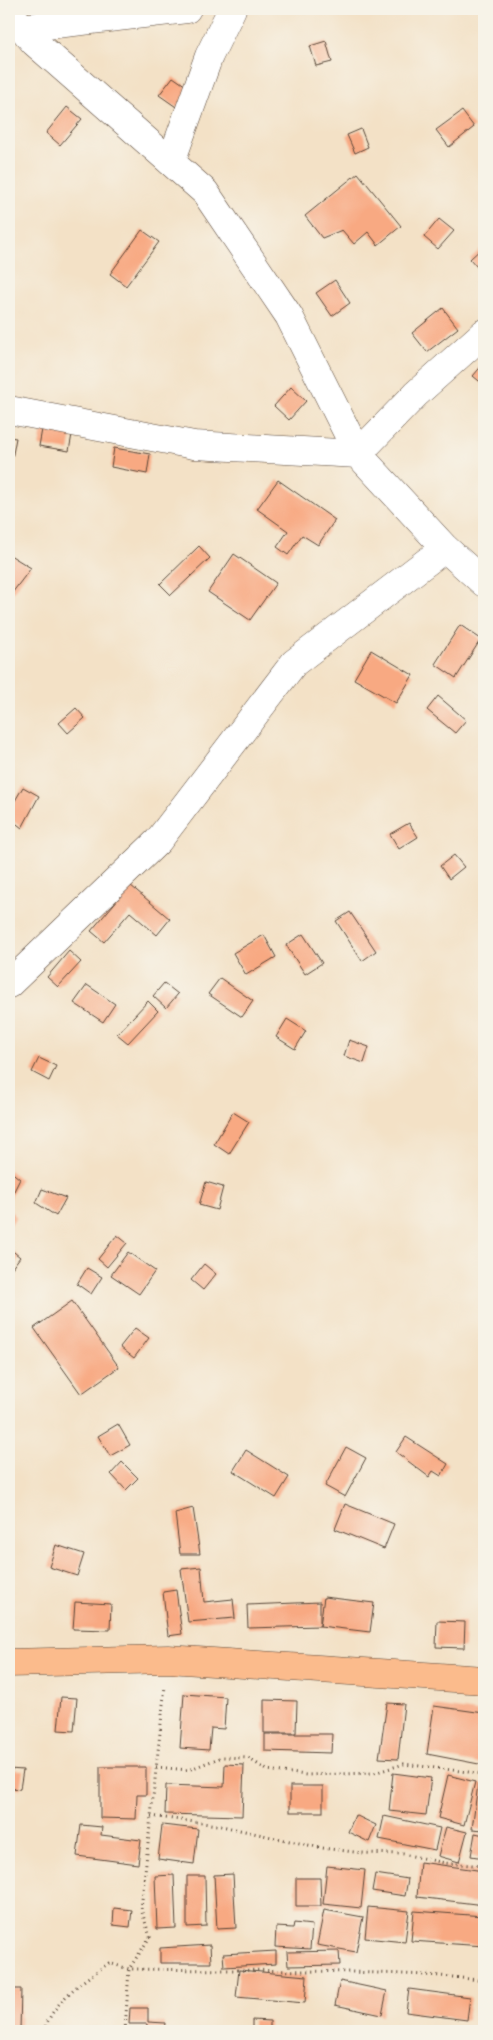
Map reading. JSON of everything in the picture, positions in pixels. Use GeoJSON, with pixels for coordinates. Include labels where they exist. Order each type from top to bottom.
{"type":"FeatureCollection","features":[{"type":"Feature","properties":{"kind":"main road"},"geometry":{"type":"LineString","coordinates":[[9,1663],[168,1659],[484,1680]]}},
{"type":"Feature","properties":{"kind":"street"},"geometry":{"type":"LineString","coordinates":[[15,20],[187,9]]}},
{"type":"Feature","properties":{"kind":"street"},"geometry":{"type":"LineString","coordinates":[[171,162],[210,56],[232,9]]}},
{"type":"Feature","properties":{"kind":"street"},"geometry":{"type":"LineString","coordinates":[[15,20],[34,42],[205,192],[289,316],[358,454],[445,548],[484,583]]}},
{"type":"Feature","properties":{"kind":"street"},"geometry":{"type":"LineString","coordinates":[[9,410],[194,445],[358,454],[416,394],[484,333]]}},
{"type":"Feature","properties":{"kind":"street"},"geometry":{"type":"LineString","coordinates":[[9,984],[158,841],[294,663],[445,548]]}},
{"type":"Feature","properties":{"kind":"path"},"geometry":{"type":"LineString","coordinates":[[125,2031],[129,1969],[150,1937],[141,1909],[168,1659]]}},
{"type":"Feature","properties":{"kind":"path"},"geometry":{"type":"LineString","coordinates":[[156,1767],[188,1770],[222,1757],[248,1758],[268,1770],[306,1776],[374,1773],[404,1764],[484,1774]]}},
{"type":"Feature","properties":{"kind":"path"},"geometry":{"type":"LineString","coordinates":[[151,1816],[217,1825],[322,1848],[362,1853],[403,1854],[445,1863],[484,1866]]}},
{"type":"Feature","properties":{"kind":"path"},"geometry":{"type":"LineString","coordinates":[[44,2031],[47,2018],[78,1984],[109,1963],[129,1969],[265,1969],[401,1973],[445,1975],[484,1981]]}},
{"type":"Feature","properties":{"kind":"building"},"geometry":{"type":"Polygon","coordinates":[[[326,41],[332,62],[316,66],[310,46],[326,41]]]}},
{"type":"Feature","properties":{"kind":"building"},"geometry":{"type":"Polygon","coordinates":[[[173,77],[192,90],[179,109],[159,95],[173,77]]]}},
{"type":"Feature","properties":{"kind":"building"},"geometry":{"type":"Polygon","coordinates":[[[67,107],[82,119],[60,145],[46,133],[67,107]]]}},
{"type":"Feature","properties":{"kind":"building"},"geometry":{"type":"Polygon","coordinates":[[[462,111],[474,127],[449,147],[436,130],[462,111]]]}},
{"type":"Feature","properties":{"kind":"building"},"geometry":{"type":"Polygon","coordinates":[[[361,129],[368,147],[355,153],[347,135],[361,129]]]}},
{"type":"Feature","properties":{"kind":"building"},"geometry":{"type":"Polygon","coordinates":[[[358,173],[401,226],[378,245],[368,232],[354,244],[342,230],[322,238],[305,216],[358,173]]]}},
{"type":"Feature","properties":{"kind":"building"},"geometry":{"type":"Polygon","coordinates":[[[439,219],[454,231],[438,249],[424,237],[439,219]]]}},
{"type":"Feature","properties":{"kind":"building"},"geometry":{"type":"Polygon","coordinates":[[[142,230],[159,242],[126,286],[110,274],[142,230]]]}},
{"type":"Feature","properties":{"kind":"building"},"geometry":{"type":"Polygon","coordinates":[[[484,246],[484,275],[470,259],[484,246]]]}},
{"type":"Feature","properties":{"kind":"building"},"geometry":{"type":"Polygon","coordinates":[[[335,280],[350,303],[332,316],[316,293],[335,280]]]}},
{"type":"Feature","properties":{"kind":"building"},"geometry":{"type":"Polygon","coordinates":[[[443,308],[458,328],[427,352],[412,333],[443,308]]]}},
{"type":"Feature","properties":{"kind":"building"},"geometry":{"type":"Polygon","coordinates":[[[484,363],[484,385],[473,376],[484,363]]]}},
{"type":"Feature","properties":{"kind":"building"},"geometry":{"type":"Polygon","coordinates":[[[291,387],[306,401],[289,420],[274,406],[291,387]]]}},
{"type":"Feature","properties":{"kind":"building"},"geometry":{"type":"Polygon","coordinates":[[[43,424],[73,429],[69,451],[39,446],[43,424]]]}},
{"type":"Feature","properties":{"kind":"building"},"geometry":{"type":"Polygon","coordinates":[[[9,437],[16,438],[12,459],[9,459],[9,437]]]}},
{"type":"Feature","properties":{"kind":"building"},"geometry":{"type":"Polygon","coordinates":[[[114,448],[150,454],[147,474],[111,467],[114,448]]]}},
{"type":"Feature","properties":{"kind":"building"},"geometry":{"type":"Polygon","coordinates":[[[278,480],[335,520],[318,545],[302,535],[288,555],[277,547],[288,531],[257,509],[278,480]]]}},
{"type":"Feature","properties":{"kind":"building"},"geometry":{"type":"Polygon","coordinates":[[[199,546],[210,558],[171,595],[160,584],[199,546]]]}},
{"type":"Feature","properties":{"kind":"building"},"geometry":{"type":"Polygon","coordinates":[[[234,554],[276,583],[250,620],[208,592],[234,554]]]}},
{"type":"Feature","properties":{"kind":"building"},"geometry":{"type":"Polygon","coordinates":[[[10,555],[31,568],[9,597],[9,557],[10,555]]]}},
{"type":"Feature","properties":{"kind":"building"},"geometry":{"type":"Polygon","coordinates":[[[460,625],[481,639],[456,678],[435,664],[460,625]]]}},
{"type":"Feature","properties":{"kind":"building"},"geometry":{"type":"Polygon","coordinates":[[[371,650],[413,675],[396,703],[354,679],[371,650]]]}},
{"type":"Feature","properties":{"kind":"building"},"geometry":{"type":"Polygon","coordinates":[[[438,696],[466,720],[455,733],[427,710],[438,696]]]}},
{"type":"Feature","properties":{"kind":"building"},"geometry":{"type":"Polygon","coordinates":[[[76,708],[85,718],[68,733],[59,723],[76,708]]]}},
{"type":"Feature","properties":{"kind":"building"},"geometry":{"type":"Polygon","coordinates":[[[23,787],[39,796],[22,828],[9,818],[9,811],[23,787]]]}},
{"type":"Feature","properties":{"kind":"building"},"geometry":{"type":"Polygon","coordinates":[[[409,823],[418,837],[399,849],[390,834],[409,823]]]}},
{"type":"Feature","properties":{"kind":"building"},"geometry":{"type":"Polygon","coordinates":[[[454,855],[464,867],[449,879],[440,866],[454,855]]]}},
{"type":"Feature","properties":{"kind":"building"},"geometry":{"type":"Polygon","coordinates":[[[130,885],[170,919],[157,935],[130,912],[104,942],[91,931],[130,885]]]}},
{"type":"Feature","properties":{"kind":"building"},"geometry":{"type":"Polygon","coordinates":[[[350,912],[376,951],[362,961],[336,921],[350,912]]]}},
{"type":"Feature","properties":{"kind":"building"},"geometry":{"type":"Polygon","coordinates":[[[303,934],[322,963],[305,974],[286,945],[303,934]]]}},
{"type":"Feature","properties":{"kind":"building"},"geometry":{"type":"Polygon","coordinates":[[[264,935],[276,957],[246,975],[233,953],[264,935]]]}},
{"type":"Feature","properties":{"kind":"building"},"geometry":{"type":"Polygon","coordinates":[[[69,951],[81,962],[58,987],[47,977],[69,951]]]}},
{"type":"Feature","properties":{"kind":"building"},"geometry":{"type":"Polygon","coordinates":[[[220,978],[253,1001],[242,1017],[208,994],[220,978]]]}},
{"type":"Feature","properties":{"kind":"building"},"geometry":{"type":"Polygon","coordinates":[[[164,983],[178,994],[166,1008],[153,996],[164,983]]]}},
{"type":"Feature","properties":{"kind":"building"},"geometry":{"type":"Polygon","coordinates":[[[87,985],[115,1004],[103,1022],[74,1003],[87,985]]]}},
{"type":"Feature","properties":{"kind":"building"},"geometry":{"type":"Polygon","coordinates":[[[148,1001],[158,1011],[128,1043],[117,1034],[148,1001]]]}},
{"type":"Feature","properties":{"kind":"building"},"geometry":{"type":"Polygon","coordinates":[[[287,1019],[306,1031],[295,1049],[276,1037],[287,1019]]]}},
{"type":"Feature","properties":{"kind":"building"},"geometry":{"type":"Polygon","coordinates":[[[349,1040],[369,1047],[364,1063],[344,1056],[349,1040]]]}},
{"type":"Feature","properties":{"kind":"building"},"geometry":{"type":"Polygon","coordinates":[[[39,1058],[56,1066],[49,1081],[32,1072],[39,1058]]]}},
{"type":"Feature","properties":{"kind":"building"},"geometry":{"type":"Polygon","coordinates":[[[233,1112],[249,1122],[229,1154],[214,1144],[233,1112]]]}},
{"type":"Feature","properties":{"kind":"building"},"geometry":{"type":"Polygon","coordinates":[[[9,1170],[20,1179],[9,1201],[9,1170]]]}},
{"type":"Feature","properties":{"kind":"building"},"geometry":{"type":"Polygon","coordinates":[[[206,1182],[223,1187],[217,1210],[199,1205],[206,1182]]]}},
{"type":"Feature","properties":{"kind":"building"},"geometry":{"type":"Polygon","coordinates":[[[42,1189],[66,1198],[56,1216],[36,1203],[42,1189]]]}},
{"type":"Feature","properties":{"kind":"building"},"geometry":{"type":"Polygon","coordinates":[[[9,1209],[16,1217],[9,1227],[9,1209]]]}},
{"type":"Feature","properties":{"kind":"building"},"geometry":{"type":"Polygon","coordinates":[[[117,1235],[127,1243],[107,1267],[98,1259],[117,1235]]]}},
{"type":"Feature","properties":{"kind":"building"},"geometry":{"type":"Polygon","coordinates":[[[9,1248],[20,1257],[9,1272],[9,1248]]]}},
{"type":"Feature","properties":{"kind":"building"},"geometry":{"type":"Polygon","coordinates":[[[128,1252],[155,1271],[139,1294],[111,1275],[128,1252]]]}},
{"type":"Feature","properties":{"kind":"building"},"geometry":{"type":"Polygon","coordinates":[[[204,1264],[216,1274],[203,1290],[191,1280],[204,1264]]]}},
{"type":"Feature","properties":{"kind":"building"},"geometry":{"type":"Polygon","coordinates":[[[87,1268],[102,1277],[91,1294],[77,1284],[87,1268]]]}},
{"type":"Feature","properties":{"kind":"building"},"geometry":{"type":"Polygon","coordinates":[[[72,1301],[119,1367],[81,1394],[34,1328],[72,1301]]]}},
{"type":"Feature","properties":{"kind":"building"},"geometry":{"type":"Polygon","coordinates":[[[135,1328],[149,1338],[134,1358],[120,1347],[135,1328]]]}},
{"type":"Feature","properties":{"kind":"building"},"geometry":{"type":"Polygon","coordinates":[[[118,1424],[130,1445],[110,1456],[98,1436],[118,1424]]]}},
{"type":"Feature","properties":{"kind":"building"},"geometry":{"type":"Polygon","coordinates":[[[406,1437],[448,1464],[441,1476],[433,1471],[429,1477],[396,1452],[406,1437]]]}},
{"type":"Feature","properties":{"kind":"building"},"geometry":{"type":"Polygon","coordinates":[[[346,1447],[366,1458],[345,1497],[325,1486],[346,1447]]]}},
{"type":"Feature","properties":{"kind":"building"},"geometry":{"type":"Polygon","coordinates":[[[246,1450],[289,1477],[276,1498],[233,1471],[246,1450]]]}},
{"type":"Feature","properties":{"kind":"building"},"geometry":{"type":"Polygon","coordinates":[[[122,1462],[138,1478],[126,1490],[111,1474],[122,1462]]]}},
{"type":"Feature","properties":{"kind":"building"},"geometry":{"type":"Polygon","coordinates":[[[345,1504],[394,1524],[384,1549],[335,1529],[345,1504]]]}},
{"type":"Feature","properties":{"kind":"building"},"geometry":{"type":"Polygon","coordinates":[[[193,1508],[200,1554],[180,1554],[175,1513],[193,1508]]]}},
{"type":"Feature","properties":{"kind":"building"},"geometry":{"type":"Polygon","coordinates":[[[56,1545],[84,1554],[77,1576],[49,1567],[56,1545]]]}},
{"type":"Feature","properties":{"kind":"building"},"geometry":{"type":"Polygon","coordinates":[[[201,1567],[204,1602],[233,1599],[235,1618],[188,1622],[181,1569],[201,1567]]]}},
{"type":"Feature","properties":{"kind":"building"},"geometry":{"type":"Polygon","coordinates":[[[176,1590],[182,1634],[168,1636],[163,1592],[176,1590]]]}},
{"type":"Feature","properties":{"kind":"building"},"geometry":{"type":"Polygon","coordinates":[[[324,1597],[374,1603],[370,1632],[320,1626],[324,1597]]]}},
{"type":"Feature","properties":{"kind":"building"},"geometry":{"type":"Polygon","coordinates":[[[75,1602],[111,1604],[110,1630],[73,1629],[75,1602]]]}},
{"type":"Feature","properties":{"kind":"building"},"geometry":{"type":"Polygon","coordinates":[[[320,1602],[320,1626],[248,1628],[247,1605],[320,1602]]]}},
{"type":"Feature","properties":{"kind":"building"},"geometry":{"type":"Polygon","coordinates":[[[437,1621],[465,1622],[464,1648],[436,1647],[437,1621]]]}},
{"type":"Feature","properties":{"kind":"building"},"geometry":{"type":"Polygon","coordinates":[[[184,1694],[226,1697],[224,1729],[211,1728],[209,1750],[180,1748],[184,1694]]]}},
{"type":"Feature","properties":{"kind":"building"},"geometry":{"type":"Polygon","coordinates":[[[61,1697],[77,1698],[74,1731],[58,1730],[61,1697]]]}},
{"type":"Feature","properties":{"kind":"building"},"geometry":{"type":"Polygon","coordinates":[[[264,1700],[297,1701],[296,1733],[264,1733],[264,1700]]]}},
{"type":"Feature","properties":{"kind":"building"},"geometry":{"type":"Polygon","coordinates":[[[387,1703],[404,1704],[398,1759],[379,1758],[387,1703]]]}},
{"type":"Feature","properties":{"kind":"building"},"geometry":{"type":"Polygon","coordinates":[[[434,1706],[484,1713],[484,1765],[427,1754],[434,1706]]]}},
{"type":"Feature","properties":{"kind":"building"},"geometry":{"type":"Polygon","coordinates":[[[265,1734],[332,1734],[331,1753],[265,1751],[265,1734]]]}},
{"type":"Feature","properties":{"kind":"building"},"geometry":{"type":"Polygon","coordinates":[[[225,1764],[244,1765],[242,1816],[165,1814],[166,1785],[224,1787],[225,1764]]]}},
{"type":"Feature","properties":{"kind":"building"},"geometry":{"type":"Polygon","coordinates":[[[100,1767],[146,1767],[146,1795],[137,1795],[136,1819],[100,1818],[100,1767]]]}},
{"type":"Feature","properties":{"kind":"building"},"geometry":{"type":"Polygon","coordinates":[[[9,1769],[23,1770],[20,1789],[9,1788],[9,1769]]]}},
{"type":"Feature","properties":{"kind":"building"},"geometry":{"type":"Polygon","coordinates":[[[393,1773],[431,1778],[426,1815],[389,1811],[393,1773]]]}},
{"type":"Feature","properties":{"kind":"building"},"geometry":{"type":"Polygon","coordinates":[[[448,1775],[475,1782],[464,1825],[438,1818],[448,1775]]]}},
{"type":"Feature","properties":{"kind":"building"},"geometry":{"type":"Polygon","coordinates":[[[478,1784],[484,1784],[484,1830],[472,1829],[478,1784]]]}},
{"type":"Feature","properties":{"kind":"building"},"geometry":{"type":"Polygon","coordinates":[[[290,1786],[323,1786],[323,1812],[290,1812],[290,1786]]]}},
{"type":"Feature","properties":{"kind":"building"},"geometry":{"type":"Polygon","coordinates":[[[355,1815],[376,1825],[369,1842],[348,1832],[355,1815]]]}},
{"type":"Feature","properties":{"kind":"building"},"geometry":{"type":"Polygon","coordinates":[[[384,1816],[440,1828],[435,1850],[379,1839],[384,1816]]]}},
{"type":"Feature","properties":{"kind":"building"},"geometry":{"type":"Polygon","coordinates":[[[81,1825],[102,1827],[101,1835],[141,1840],[138,1864],[77,1856],[81,1825]]]}},
{"type":"Feature","properties":{"kind":"building"},"geometry":{"type":"Polygon","coordinates":[[[162,1825],[198,1829],[194,1864],[158,1859],[162,1825]]]}},
{"type":"Feature","properties":{"kind":"building"},"geometry":{"type":"Polygon","coordinates":[[[446,1827],[467,1832],[459,1862],[438,1856],[446,1827]]]}},
{"type":"Feature","properties":{"kind":"building"},"geometry":{"type":"Polygon","coordinates":[[[475,1833],[484,1835],[484,1858],[471,1856],[475,1833]]]}},
{"type":"Feature","properties":{"kind":"building"},"geometry":{"type":"Polygon","coordinates":[[[420,1862],[484,1871],[484,1905],[417,1897],[420,1862]]]}},
{"type":"Feature","properties":{"kind":"building"},"geometry":{"type":"Polygon","coordinates":[[[327,1866],[365,1870],[361,1908],[323,1904],[327,1866]]]}},
{"type":"Feature","properties":{"kind":"building"},"geometry":{"type":"Polygon","coordinates":[[[233,1874],[236,1928],[217,1929],[214,1875],[233,1874]]]}},
{"type":"Feature","properties":{"kind":"building"},"geometry":{"type":"Polygon","coordinates":[[[375,1874],[408,1879],[405,1896],[372,1891],[375,1874]]]}},
{"type":"Feature","properties":{"kind":"building"},"geometry":{"type":"Polygon","coordinates":[[[174,1875],[176,1928],[157,1929],[155,1876],[174,1875]]]}},
{"type":"Feature","properties":{"kind":"building"},"geometry":{"type":"Polygon","coordinates":[[[187,1876],[205,1876],[206,1926],[187,1927],[187,1876]]]}},
{"type":"Feature","properties":{"kind":"building"},"geometry":{"type":"Polygon","coordinates":[[[296,1878],[320,1878],[321,1906],[296,1906],[296,1878]]]}},
{"type":"Feature","properties":{"kind":"building"},"geometry":{"type":"Polygon","coordinates":[[[368,1907],[409,1911],[405,1942],[365,1938],[368,1907]]]}},
{"type":"Feature","properties":{"kind":"building"},"geometry":{"type":"Polygon","coordinates":[[[114,1908],[132,1910],[130,1927],[113,1925],[114,1908]]]}},
{"type":"Feature","properties":{"kind":"building"},"geometry":{"type":"Polygon","coordinates":[[[324,1910],[363,1917],[356,1952],[317,1945],[324,1910]]]}},
{"type":"Feature","properties":{"kind":"building"},"geometry":{"type":"Polygon","coordinates":[[[414,1911],[484,1916],[484,1946],[411,1941],[414,1911]]]}},
{"type":"Feature","properties":{"kind":"building"},"geometry":{"type":"Polygon","coordinates":[[[294,1923],[312,1925],[310,1949],[275,1947],[276,1927],[293,1928],[294,1923]]]}},
{"type":"Feature","properties":{"kind":"building"},"geometry":{"type":"Polygon","coordinates":[[[210,1945],[211,1963],[160,1963],[160,1948],[210,1945]]]}},
{"type":"Feature","properties":{"kind":"building"},"geometry":{"type":"Polygon","coordinates":[[[276,1951],[276,1964],[224,1967],[223,1954],[276,1951]]]}},
{"type":"Feature","properties":{"kind":"building"},"geometry":{"type":"Polygon","coordinates":[[[339,1951],[340,1965],[288,1966],[287,1952],[339,1951]]]}},
{"type":"Feature","properties":{"kind":"building"},"geometry":{"type":"Polygon","coordinates":[[[239,1970],[307,1976],[305,2003],[236,1997],[239,1970]]]}},
{"type":"Feature","properties":{"kind":"building"},"geometry":{"type":"Polygon","coordinates":[[[340,1981],[387,1991],[382,2015],[335,2005],[340,1981]]]}},
{"type":"Feature","properties":{"kind":"building"},"geometry":{"type":"Polygon","coordinates":[[[9,1989],[21,1989],[20,2031],[9,2031],[9,1989]]]}},
{"type":"Feature","properties":{"kind":"building"},"geometry":{"type":"Polygon","coordinates":[[[409,1989],[470,1997],[467,2020],[406,2012],[409,1989]]]}},
{"type":"Feature","properties":{"kind":"building"},"geometry":{"type":"Polygon","coordinates":[[[130,2008],[148,2008],[148,2022],[165,2023],[164,2031],[147,2031],[147,2024],[129,2024],[130,2008]]]}},
{"type":"Feature","properties":{"kind":"building"},"geometry":{"type":"Polygon","coordinates":[[[252,2020],[270,2021],[270,2031],[252,2031],[252,2020]]]}}]}
